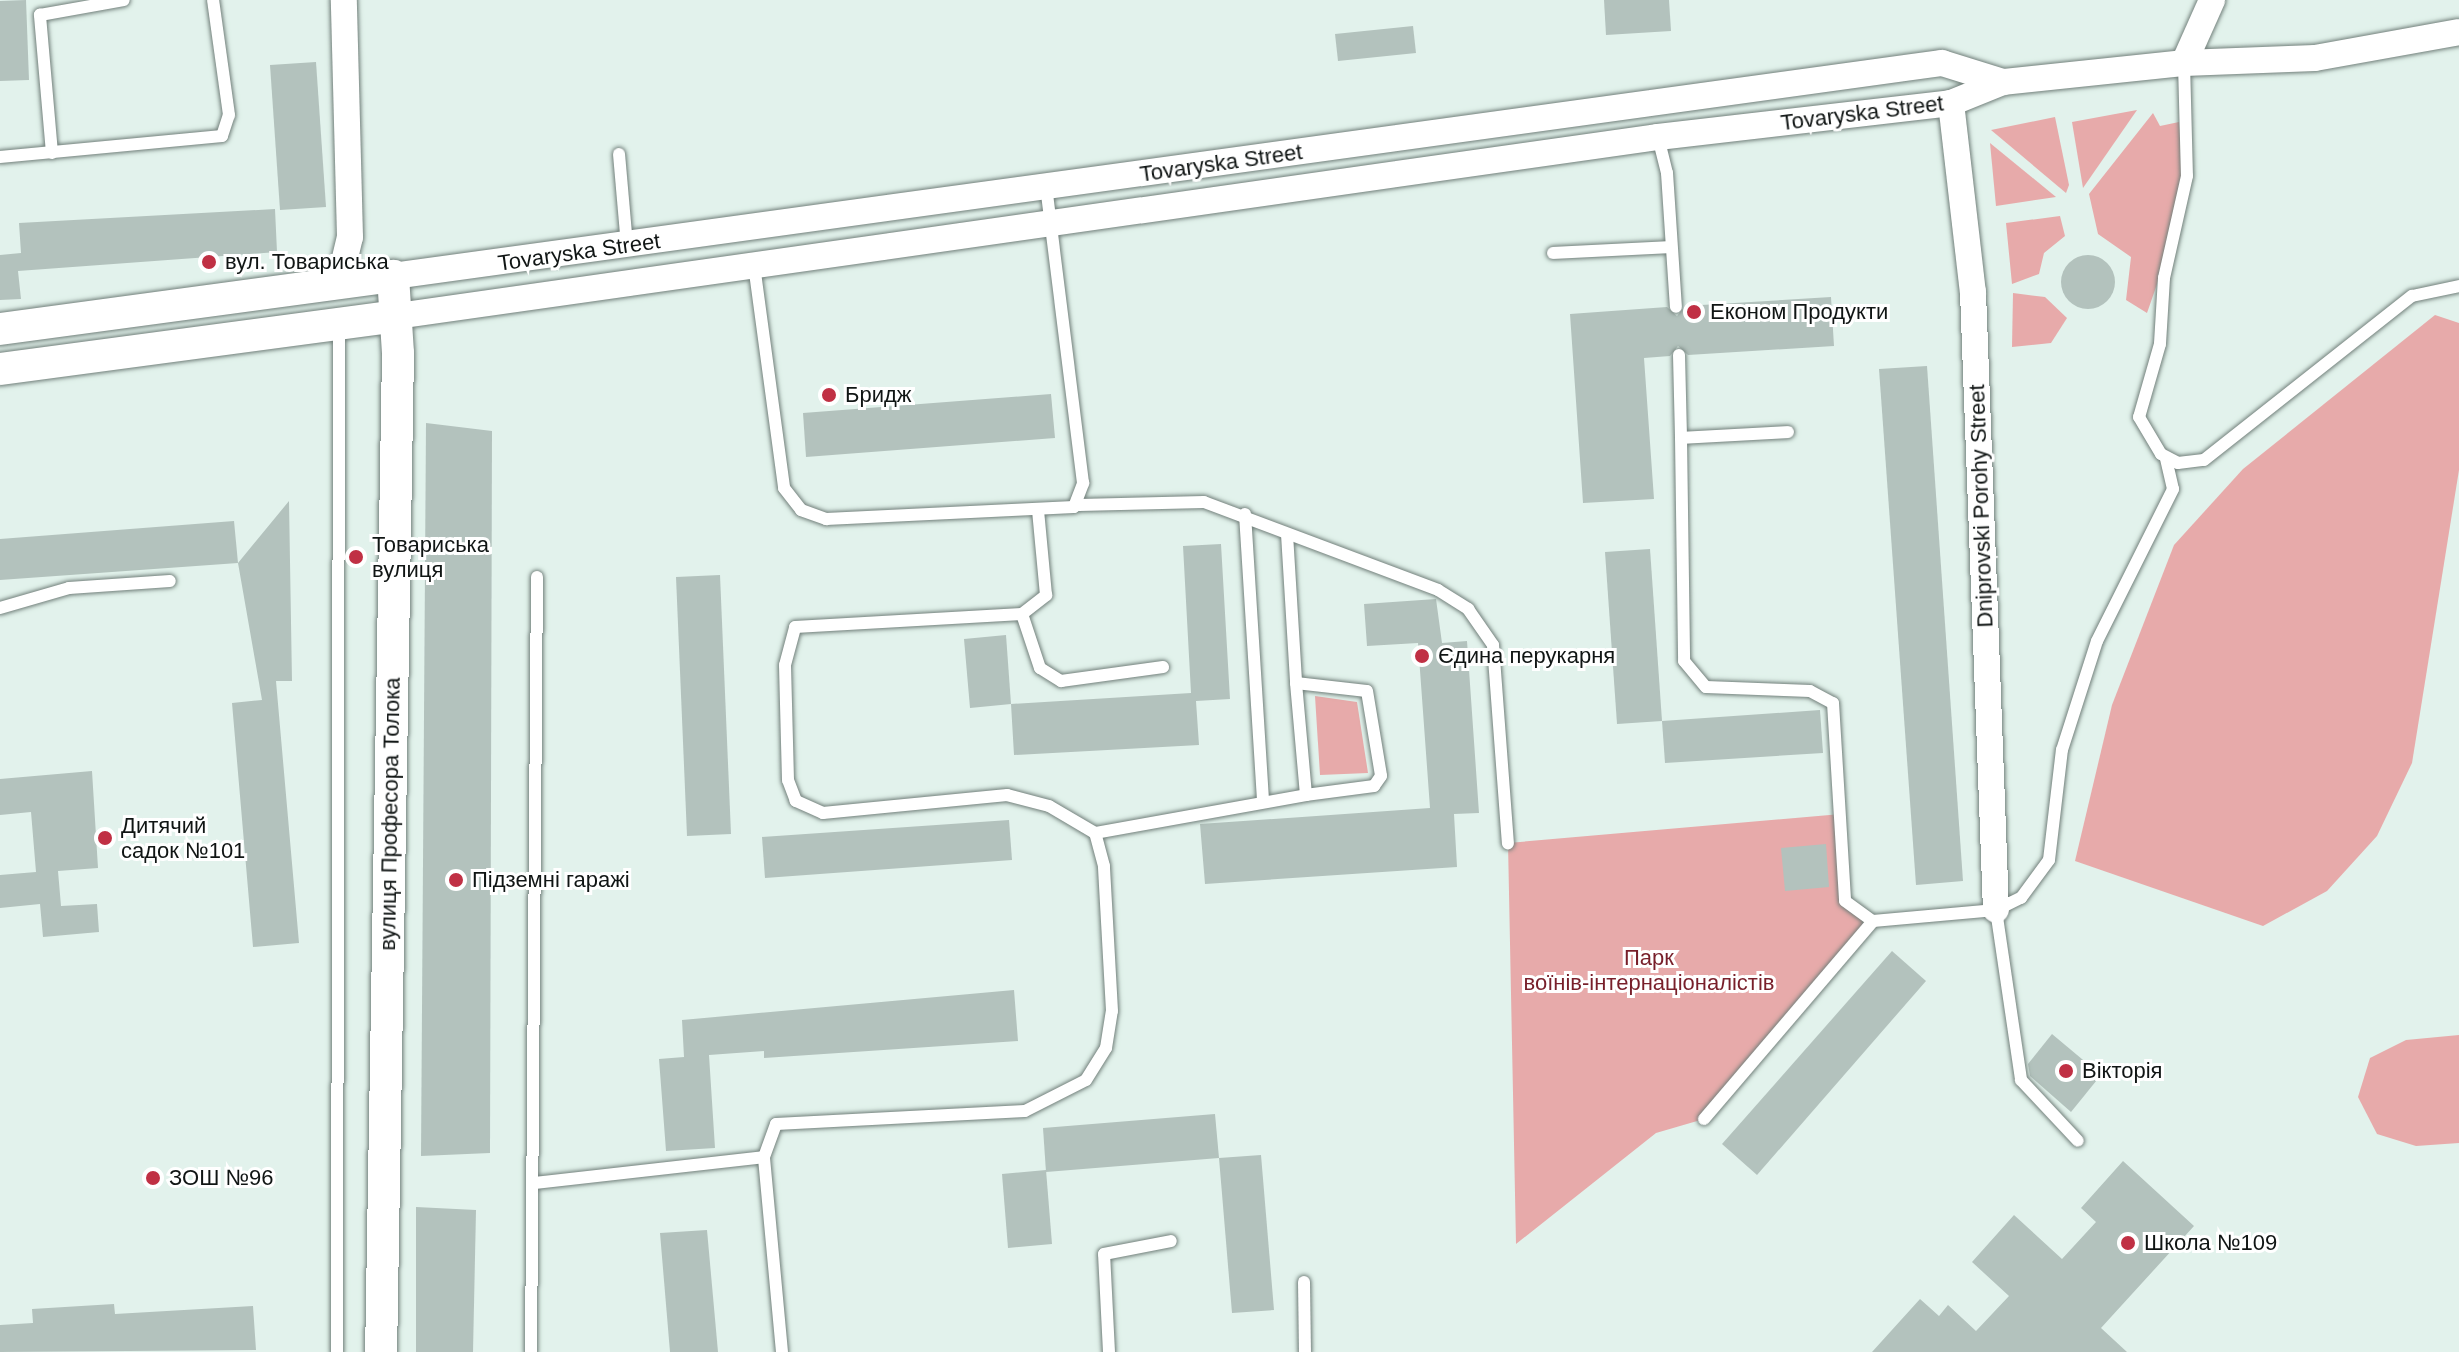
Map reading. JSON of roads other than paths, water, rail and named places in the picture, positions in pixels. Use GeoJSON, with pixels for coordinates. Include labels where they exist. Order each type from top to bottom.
{"type":"FeatureCollection","features":[{"type":"Feature","properties":{"kind":"street"},"geometry":{"type":"LineString","coordinates":[[339,283],[350,237],[344,0]]}},
{"type":"Feature","properties":{"kind":"street"},"geometry":{"type":"LineString","coordinates":[[2184,63],[2212,0]]}},
{"type":"Feature","properties":{"kind":"street"},"geometry":{"type":"LineString","coordinates":[[2003,82],[2184,63],[2315,58],[2459,32]]}},
{"type":"Feature","properties":{"kind":"street","name":"Tovaryska Street"},"geometry":{"type":"LineString","coordinates":[[0,329],[1942,63],[2003,82]]}},
{"type":"Feature","properties":{"kind":"street","name":"Tovaryska Street"},"geometry":{"type":"LineString","coordinates":[[0,369],[397,316],[1658,137],[1951,103],[2003,82]]}},
{"type":"Feature","properties":{"kind":"street","name":"Dniprovski Porohy Street"},"geometry":{"type":"LineString","coordinates":[[1951,103],[1973,292],[1996,910]]}},
{"type":"Feature","properties":{"kind":"street"},"geometry":{"type":"LineString","coordinates":[[790,222],[795,259]]}},
{"type":"Feature","properties":{"kind":"street","name":"вулиця Професора Толока"},"geometry":{"type":"LineString","coordinates":[[381,1352],[397,316],[393,276]]}},
{"type":"Feature","properties":{"kind":"lane"},"geometry":{"type":"LineString","coordinates":[[52,153],[40,15],[124,0]]}},
{"type":"Feature","properties":{"kind":"lane"},"geometry":{"type":"LineString","coordinates":[[0,157],[222,136],[229,115],[213,0]]}},
{"type":"Feature","properties":{"kind":"lane"},"geometry":{"type":"LineString","coordinates":[[1679,355],[1686,669],[1706,687],[1810,691],[1833,703],[1845,901],[1873,921],[1996,910],[2021,898],[2049,860],[2062,750],[2097,641],[2173,489],[2166,458],[2139,417],[2160,344],[2164,278],[2187,176],[2184,63]]}},
{"type":"Feature","properties":{"kind":"lane"},"geometry":{"type":"LineString","coordinates":[[1658,137],[1676,307]]}},
{"type":"Feature","properties":{"kind":"lane"},"geometry":{"type":"LineString","coordinates":[[619,154],[627,245]]}},
{"type":"Feature","properties":{"kind":"lane"},"geometry":{"type":"LineString","coordinates":[[1046,186],[1083,483],[1079,505]]}},
{"type":"Feature","properties":{"kind":"lane"},"geometry":{"type":"LineString","coordinates":[[1553,253],[1671,247]]}},
{"type":"Feature","properties":{"kind":"lane"},"geometry":{"type":"LineString","coordinates":[[754,265],[792,503],[826,519],[1038,510],[1079,505],[1204,502],[1245,514],[1287,534],[1438,590],[1487,631],[1508,843]]}},
{"type":"Feature","properties":{"kind":"lane"},"geometry":{"type":"LineString","coordinates":[[2166,458],[2204,460],[2412,296],[2459,286]]}},
{"type":"Feature","properties":{"kind":"lane"},"geometry":{"type":"LineString","coordinates":[[337,1352],[339,323]]}},
{"type":"Feature","properties":{"kind":"lane"},"geometry":{"type":"LineString","coordinates":[[1681,438],[1788,432]]}},
{"type":"Feature","properties":{"kind":"lane"},"geometry":{"type":"LineString","coordinates":[[1038,510],[1046,595],[1022,614],[795,627],[785,665],[790,791],[823,813],[1029,797],[1095,833],[1263,800],[1368,789],[1381,776],[1367,691],[1296,683]]}},
{"type":"Feature","properties":{"kind":"lane"},"geometry":{"type":"LineString","coordinates":[[1245,514],[1263,800]]}},
{"type":"Feature","properties":{"kind":"lane"},"geometry":{"type":"LineString","coordinates":[[1287,534],[1306,795]]}},
{"type":"Feature","properties":{"kind":"lane"},"geometry":{"type":"LineString","coordinates":[[531,1352],[537,577]]}},
{"type":"Feature","properties":{"kind":"lane"},"geometry":{"type":"LineString","coordinates":[[0,608],[69,588],[170,581]]}},
{"type":"Feature","properties":{"kind":"lane"},"geometry":{"type":"LineString","coordinates":[[1022,614],[1040,668],[1061,681],[1163,667]]}},
{"type":"Feature","properties":{"kind":"lane"},"geometry":{"type":"LineString","coordinates":[[782,1352],[764,1157],[771,1131],[789,1118],[1007,1114],[1044,1105],[1086,1080],[1106,1048],[1112,1011],[1104,866],[1095,833]]}},
{"type":"Feature","properties":{"kind":"lane"},"geometry":{"type":"LineString","coordinates":[[1996,910],[2021,1080],[2078,1141]]}},
{"type":"Feature","properties":{"kind":"lane"},"geometry":{"type":"LineString","coordinates":[[1704,1119],[1873,921]]}},
{"type":"Feature","properties":{"kind":"lane"},"geometry":{"type":"LineString","coordinates":[[534,1183],[764,1157]]}},
{"type":"Feature","properties":{"kind":"lane"},"geometry":{"type":"LineString","coordinates":[[1109,1352],[1104,1254],[1171,1241]]}},
{"type":"Feature","properties":{"kind":"lane"},"geometry":{"type":"LineString","coordinates":[[1304,1282],[1305,1352]]}},
{"type":"Feature","properties":{"kind":"place","name":"вул. Товариська"},"geometry":{"type":"Point","coordinates":[209,262]}},
{"type":"Feature","properties":{"kind":"place","name":"Економ Продукти"},"geometry":{"type":"Point","coordinates":[1694,312]}},
{"type":"Feature","properties":{"kind":"place","name":"Бридж"},"geometry":{"type":"Point","coordinates":[829,395]}},
{"type":"Feature","properties":{"kind":"place","name":"Товариська вулиця"},"geometry":{"type":"Point","coordinates":[356,557]}},
{"type":"Feature","properties":{"kind":"place","name":"Єдина перукарня"},"geometry":{"type":"Point","coordinates":[1422,656]}},
{"type":"Feature","properties":{"kind":"place","name":"Дитячий садок №101"},"geometry":{"type":"Point","coordinates":[105,838]}},
{"type":"Feature","properties":{"kind":"place","name":"Підземні гаражі"},"geometry":{"type":"Point","coordinates":[456,880]}},
{"type":"Feature","properties":{"kind":"place","name":"Вікторія"},"geometry":{"type":"Point","coordinates":[2066,1071]}},
{"type":"Feature","properties":{"kind":"place","name":"ЗОШ №96"},"geometry":{"type":"Point","coordinates":[153,1178]}},
{"type":"Feature","properties":{"kind":"place","name":"Школа №109"},"geometry":{"type":"Point","coordinates":[2128,1243]}},
{"type":"Feature","properties":{"kind":"park label","name":"Парк воїнів-інтернаціоналістів"},"geometry":{"type":"Point","coordinates":[1649,970]}}]}
